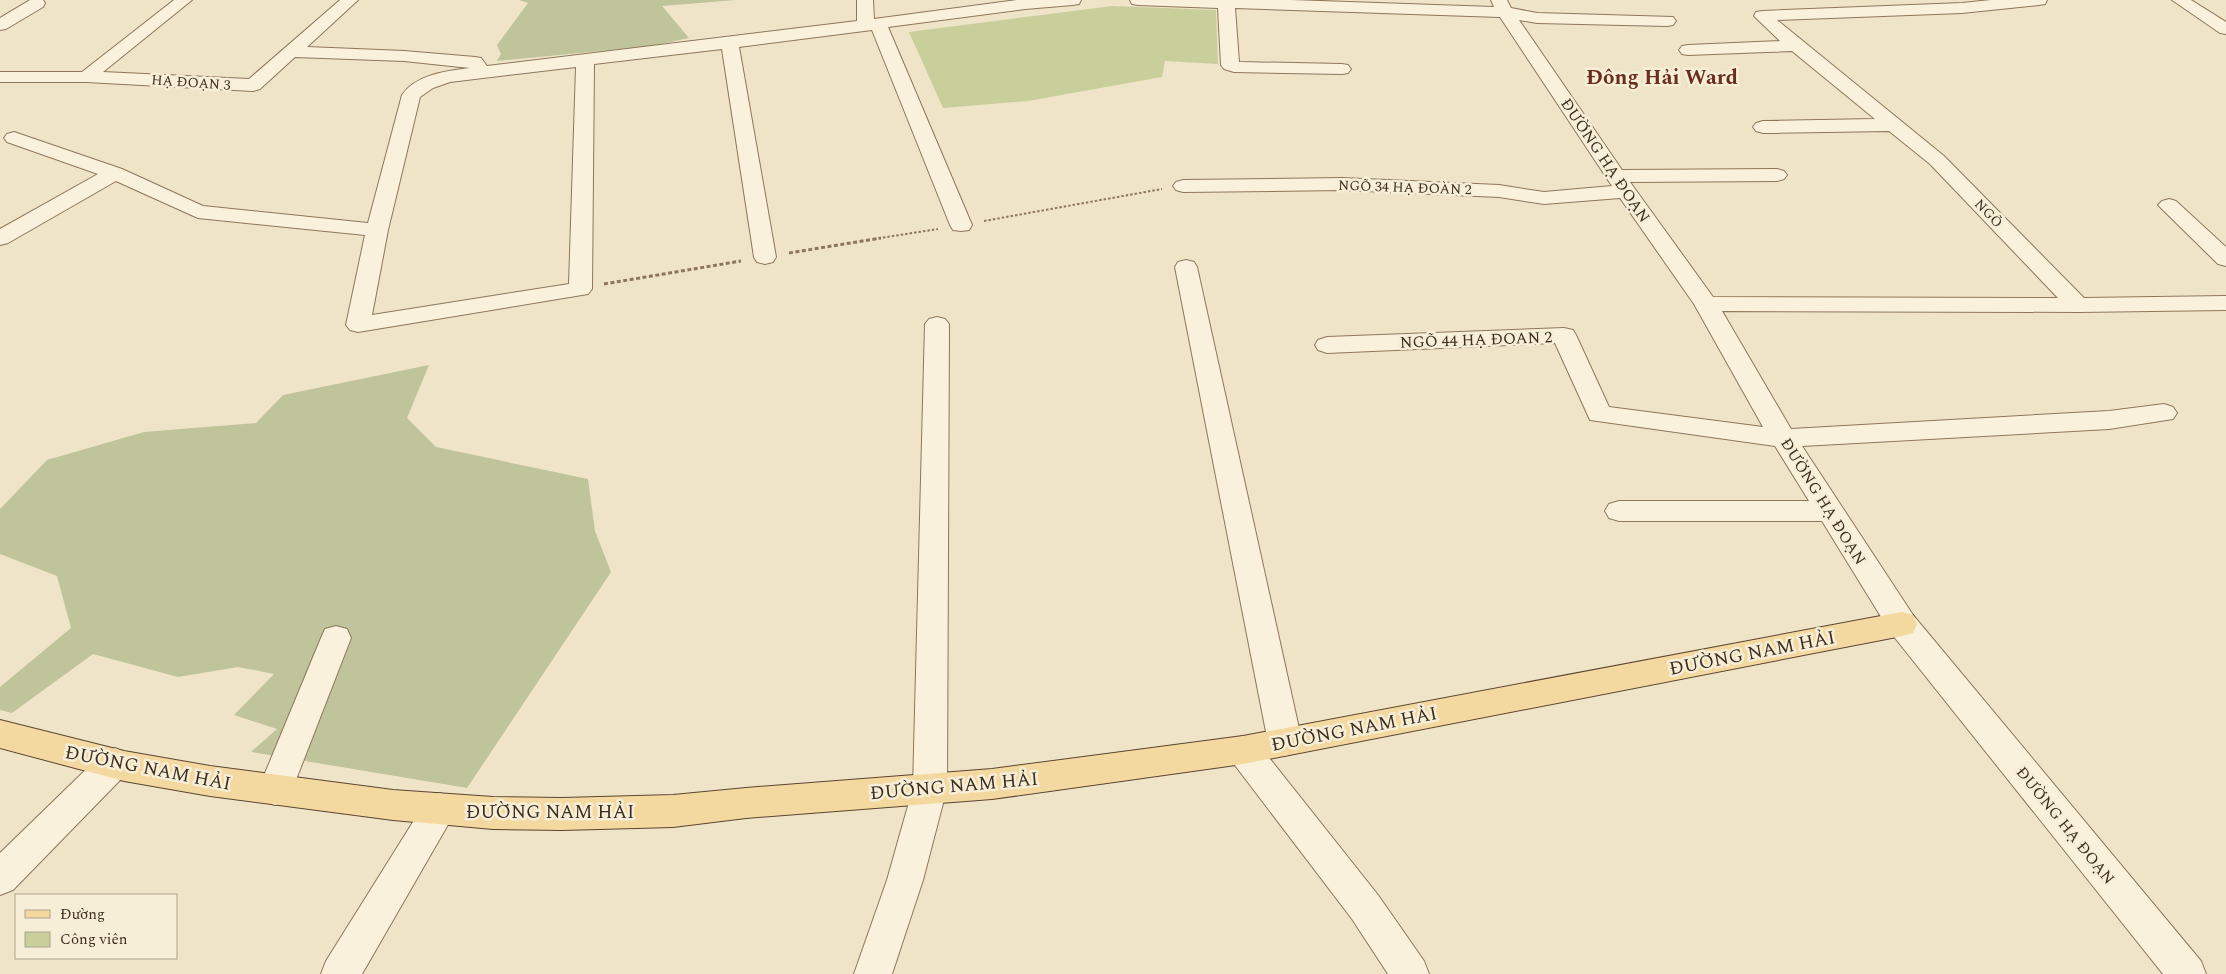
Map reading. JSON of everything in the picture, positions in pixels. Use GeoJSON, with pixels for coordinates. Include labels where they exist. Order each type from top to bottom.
{"type":"FeatureCollection","features":[{"type":"Feature","properties":{"kind":"main road","name":"ĐƯỜNG NAM HẢI"},"geometry":{"type":"LineString","coordinates":[[0,734],[115,763],[210,781],[440,809],[562,814],[672,810],[992,784],[1243,750],[1902,624]]}},
{"type":"Feature","properties":{"kind":"street"},"geometry":{"type":"LineString","coordinates":[[86,77],[184,0]]}},
{"type":"Feature","properties":{"kind":"street","name":"HẠ ĐOẠN 3"},"geometry":{"type":"LineString","coordinates":[[0,77],[86,77],[248,86],[258,82],[350,0]]}},
{"type":"Feature","properties":{"kind":"street"},"geometry":{"type":"LineString","coordinates":[[865,0],[872,25],[961,225]]}},
{"type":"Feature","properties":{"kind":"street"},"geometry":{"type":"LineString","coordinates":[[585,61],[580,289],[358,325],[377,230],[412,95],[422,85],[435,79],[872,25],[1025,4],[1072,0]]}},
{"type":"Feature","properties":{"kind":"street"},"geometry":{"type":"LineString","coordinates":[[1138,0],[1226,4],[1502,6],[1537,18],[1668,21]]}},
{"type":"Feature","properties":{"kind":"street","name":"NGÕ"},"geometry":{"type":"LineString","coordinates":[[2038,0],[1962,8],[1885,5],[1762,16],[1796,46],[1937,160],[2078,305]]}},
{"type":"Feature","properties":{"kind":"street"},"geometry":{"type":"LineString","coordinates":[[2180,0],[2226,29]]}},
{"type":"Feature","properties":{"kind":"street"},"geometry":{"type":"LineString","coordinates":[[0,25],[37,3]]}},
{"type":"Feature","properties":{"kind":"street"},"geometry":{"type":"LineString","coordinates":[[1226,4],[1230,64],[1234,67],[1342,69]]}},
{"type":"Feature","properties":{"kind":"street","name":"ĐƯỜNG HẠ ĐOẠN"},"geometry":{"type":"LineString","coordinates":[[1502,6],[1621,183],[1706,304],[1783,438],[1902,624],[2187,974]]}},
{"type":"Feature","properties":{"kind":"street"},"geometry":{"type":"LineString","coordinates":[[730,43],[765,257]]}},
{"type":"Feature","properties":{"kind":"street"},"geometry":{"type":"LineString","coordinates":[[1688,50],[1796,46]]}},
{"type":"Feature","properties":{"kind":"street"},"geometry":{"type":"LineString","coordinates":[[292,52],[465,60],[475,62],[478,66],[477,73]]}},
{"type":"Feature","properties":{"kind":"street"},"geometry":{"type":"LineString","coordinates":[[1763,127],[1895,125]]}},
{"type":"Feature","properties":{"kind":"street"},"geometry":{"type":"LineString","coordinates":[[14,138],[116,173],[198,212],[377,230]]}},
{"type":"Feature","properties":{"kind":"street"},"geometry":{"type":"LineString","coordinates":[[0,238],[82,190],[116,173]]}},
{"type":"Feature","properties":{"kind":"street","name":"NGÕ 34 HẠ ĐOÀN 2"},"geometry":{"type":"LineString","coordinates":[[1183,186],[1342,184],[1499,191],[1544,198],[1621,183],[1776,175]]}},
{"type":"Feature","properties":{"kind":"street"},"geometry":{"type":"LineString","coordinates":[[2169,205],[2226,259]]}},
{"type":"Feature","properties":{"kind":"street"},"geometry":{"type":"LineString","coordinates":[[1186,266],[1285,742]]}},
{"type":"Feature","properties":{"kind":"street"},"geometry":{"type":"LineString","coordinates":[[1706,304],[2226,304]]}},
{"type":"Feature","properties":{"kind":"street"},"geometry":{"type":"LineString","coordinates":[[873,974],[905,880],[930,788],[937,324]]}},
{"type":"Feature","properties":{"kind":"street","name":"NGÕ 44 HẠ ĐOAN 2"},"geometry":{"type":"LineString","coordinates":[[1327,345],[1564,335],[1599,414],[1783,438]]}},
{"type":"Feature","properties":{"kind":"street"},"geometry":{"type":"LineString","coordinates":[[1783,438],[2109,420],[2164,413]]}},
{"type":"Feature","properties":{"kind":"street"},"geometry":{"type":"LineString","coordinates":[[1619,511],[1830,511]]}},
{"type":"Feature","properties":{"kind":"street"},"geometry":{"type":"LineString","coordinates":[[275,790],[336,638]]}},
{"type":"Feature","properties":{"kind":"street"},"geometry":{"type":"LineString","coordinates":[[1243,750],[1365,906],[1410,974]]}},
{"type":"Feature","properties":{"kind":"street"},"geometry":{"type":"LineString","coordinates":[[0,878],[115,763]]}},
{"type":"Feature","properties":{"kind":"street"},"geometry":{"type":"LineString","coordinates":[[340,974],[440,809]]}},
{"type":"Feature","properties":{"kind":"path"},"geometry":{"type":"LineString","coordinates":[[580,289],[1183,186]]}},
{"type":"Feature","properties":{"kind":"green space"},"geometry":{"type":"Polygon","coordinates":[[[519,0],[736,0],[662,6],[689,38],[652,46],[497,61],[501,54],[497,45],[528,3],[519,0]]]}},
{"type":"Feature","properties":{"kind":"green space"},"geometry":{"type":"Polygon","coordinates":[[[1112,6],[1216,10],[1218,64],[1165,61],[1162,77],[1028,101],[943,108],[909,32],[1112,6]]]}},
{"type":"Feature","properties":{"kind":"green space"},"geometry":{"type":"Polygon","coordinates":[[[429,365],[407,418],[436,447],[588,479],[595,531],[611,572],[467,788],[251,752],[277,729],[234,715],[274,674],[238,667],[178,677],[93,654],[12,713],[0,710],[0,687],[71,628],[57,576],[0,554],[0,509],[47,460],[144,432],[256,423],[283,395],[429,365]]]}},
{"type":"Feature","properties":{"kind":"district","name":"Đông Hải Ward"},"geometry":{"type":"Point","coordinates":[1662,77]}}]}
